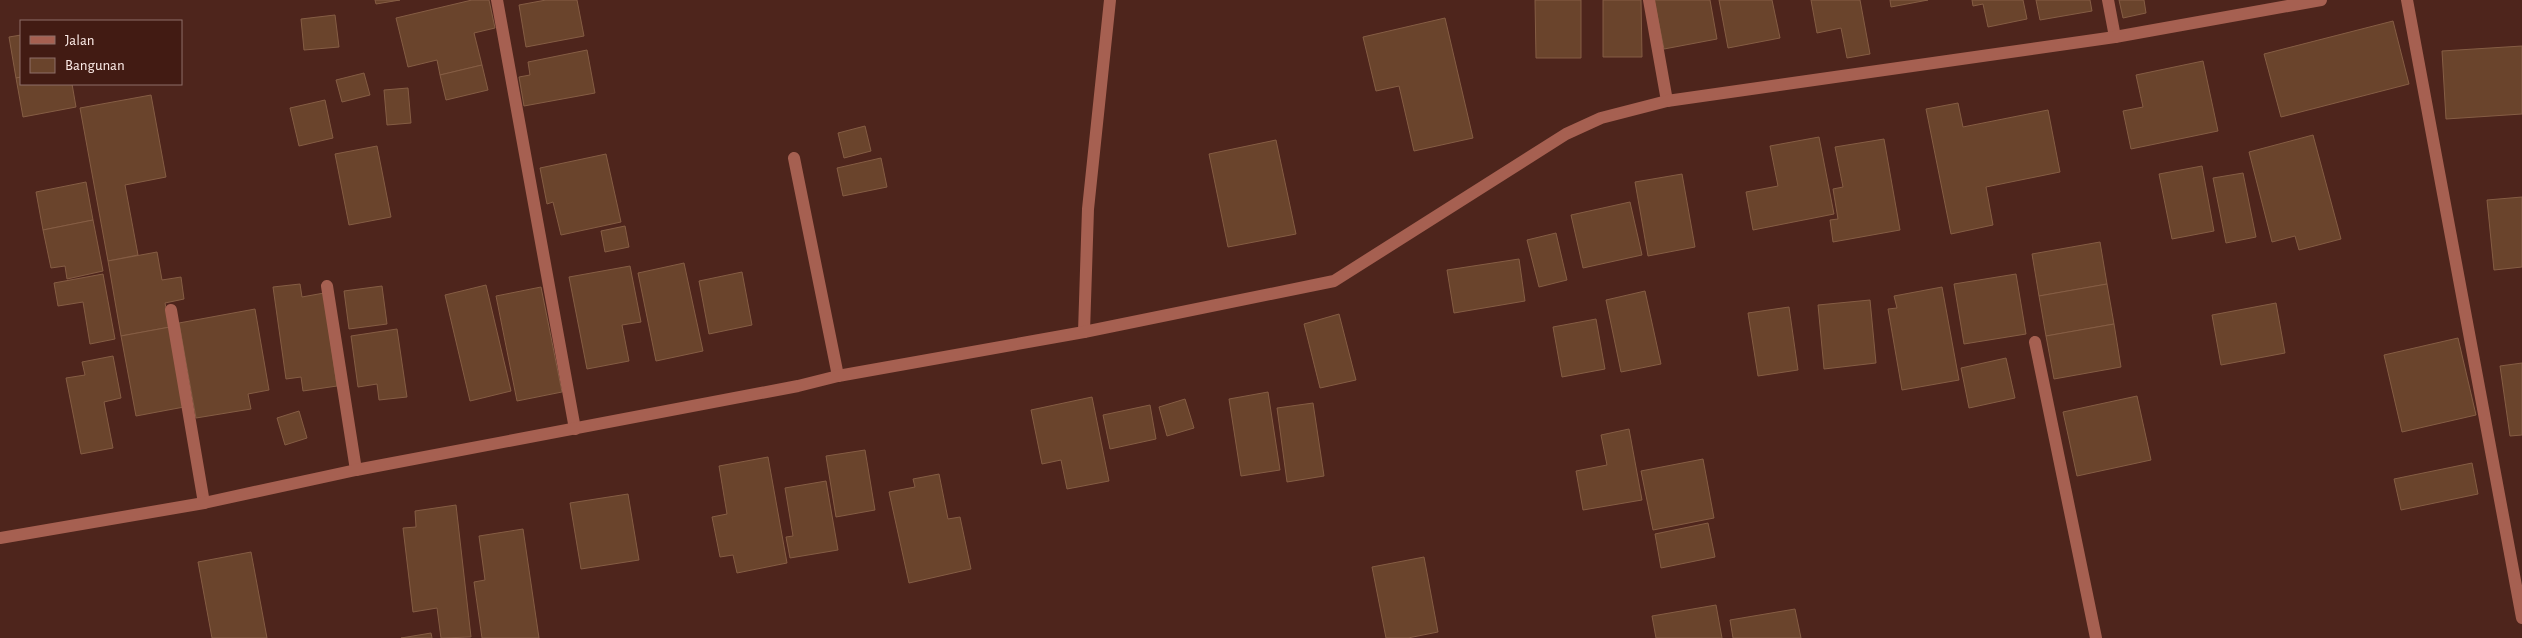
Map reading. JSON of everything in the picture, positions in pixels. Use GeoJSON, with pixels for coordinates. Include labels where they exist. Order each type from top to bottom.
{"type":"FeatureCollection","features":[{"type":"Feature","properties":{"kind":"street"},"geometry":{"type":"LineString","coordinates":[[497,0],[575,429]]}},
{"type":"Feature","properties":{"kind":"street"},"geometry":{"type":"LineString","coordinates":[[1084,332],[1088,209],[1110,0]]}},
{"type":"Feature","properties":{"kind":"street"},"geometry":{"type":"LineString","coordinates":[[1649,0],[1667,101]]}},
{"type":"Feature","properties":{"kind":"street"},"geometry":{"type":"LineString","coordinates":[[2108,0],[2115,37]]}},
{"type":"Feature","properties":{"kind":"street"},"geometry":{"type":"LineString","coordinates":[[0,538],[204,503],[356,470],[575,429],[838,376],[1084,332],[1334,280],[1566,134],[1602,118],[1667,101],[2115,37],[2321,0]]}},
{"type":"Feature","properties":{"kind":"street"},"geometry":{"type":"LineString","coordinates":[[2407,0],[2522,618]]}},
{"type":"Feature","properties":{"kind":"street"},"geometry":{"type":"LineString","coordinates":[[794,158],[838,376]]}},
{"type":"Feature","properties":{"kind":"street"},"geometry":{"type":"LineString","coordinates":[[327,286],[356,470]]}},
{"type":"Feature","properties":{"kind":"street"},"geometry":{"type":"LineString","coordinates":[[171,310],[204,503]]}},
{"type":"Feature","properties":{"kind":"street"},"geometry":{"type":"LineString","coordinates":[[2035,342],[2096,638]]}},
{"type":"Feature","properties":{"kind":"building"},"geometry":{"type":"Polygon","coordinates":[[[375,0],[400,0],[376,4],[375,0]]]}},
{"type":"Feature","properties":{"kind":"building"},"geometry":{"type":"Polygon","coordinates":[[[472,0],[489,0],[495,28],[474,33],[482,65],[440,75],[437,60],[408,67],[396,18],[472,0]]]}},
{"type":"Feature","properties":{"kind":"building"},"geometry":{"type":"Polygon","coordinates":[[[546,0],[577,0],[584,36],[526,47],[519,5],[546,0]]]}},
{"type":"Feature","properties":{"kind":"building"},"geometry":{"type":"Polygon","coordinates":[[[1535,0],[1581,0],[1581,58],[1536,58],[1535,0]]]}},
{"type":"Feature","properties":{"kind":"building"},"geometry":{"type":"Polygon","coordinates":[[[1603,0],[1641,0],[1642,57],[1603,57],[1603,0]]]}},
{"type":"Feature","properties":{"kind":"building"},"geometry":{"type":"Polygon","coordinates":[[[1654,0],[1710,0],[1717,39],[1664,49],[1654,0]]]}},
{"type":"Feature","properties":{"kind":"building"},"geometry":{"type":"Polygon","coordinates":[[[1719,0],[1772,0],[1780,38],[1728,48],[1719,0]]]}},
{"type":"Feature","properties":{"kind":"building"},"geometry":{"type":"Polygon","coordinates":[[[1811,0],[1860,0],[1870,54],[1847,58],[1841,28],[1817,33],[1811,0]]]}},
{"type":"Feature","properties":{"kind":"building"},"geometry":{"type":"Polygon","coordinates":[[[1890,0],[1928,0],[1891,7],[1890,0]]]}},
{"type":"Feature","properties":{"kind":"building"},"geometry":{"type":"Polygon","coordinates":[[[1972,0],[2023,0],[2027,19],[1988,27],[1983,4],[1973,6],[1972,0]]]}},
{"type":"Feature","properties":{"kind":"building"},"geometry":{"type":"Polygon","coordinates":[[[2036,0],[2090,0],[2092,11],[2040,20],[2036,0]]]}},
{"type":"Feature","properties":{"kind":"building"},"geometry":{"type":"Polygon","coordinates":[[[2119,0],[2144,0],[2146,13],[2123,18],[2119,0]]]}},
{"type":"Feature","properties":{"kind":"building"},"geometry":{"type":"Polygon","coordinates":[[[335,15],[339,47],[304,50],[301,19],[335,15]]]}},
{"type":"Feature","properties":{"kind":"building"},"geometry":{"type":"Polygon","coordinates":[[[1445,18],[1473,138],[1414,151],[1399,86],[1376,91],[1363,37],[1445,18]]]}},
{"type":"Feature","properties":{"kind":"building"},"geometry":{"type":"Polygon","coordinates":[[[2393,21],[2409,84],[2281,117],[2264,54],[2393,21]]]}},
{"type":"Feature","properties":{"kind":"building"},"geometry":{"type":"Polygon","coordinates":[[[20,35],[20,77],[16,78],[9,37],[20,35]]]}},
{"type":"Feature","properties":{"kind":"building"},"geometry":{"type":"Polygon","coordinates":[[[2522,46],[2522,114],[2446,119],[2442,51],[2522,46]]]}},
{"type":"Feature","properties":{"kind":"building"},"geometry":{"type":"Polygon","coordinates":[[[587,50],[595,93],[524,106],[519,77],[530,75],[528,62],[587,50]]]}},
{"type":"Feature","properties":{"kind":"building"},"geometry":{"type":"Polygon","coordinates":[[[2203,61],[2218,131],[2131,149],[2123,111],[2143,107],[2136,75],[2203,61]]]}},
{"type":"Feature","properties":{"kind":"building"},"geometry":{"type":"Polygon","coordinates":[[[482,65],[488,90],[446,100],[440,75],[482,65]]]}},
{"type":"Feature","properties":{"kind":"building"},"geometry":{"type":"Polygon","coordinates":[[[364,73],[370,95],[342,102],[336,80],[364,73]]]}},
{"type":"Feature","properties":{"kind":"building"},"geometry":{"type":"Polygon","coordinates":[[[20,77],[20,85],[72,85],[76,107],[23,117],[16,78],[20,77]]]}},
{"type":"Feature","properties":{"kind":"building"},"geometry":{"type":"Polygon","coordinates":[[[408,88],[411,123],[387,125],[384,90],[408,88]]]}},
{"type":"Feature","properties":{"kind":"building"},"geometry":{"type":"Polygon","coordinates":[[[151,95],[166,177],[125,185],[138,255],[108,261],[80,108],[151,95]]]}},
{"type":"Feature","properties":{"kind":"building"},"geometry":{"type":"Polygon","coordinates":[[[325,100],[333,138],[299,146],[290,108],[325,100]]]}},
{"type":"Feature","properties":{"kind":"building"},"geometry":{"type":"Polygon","coordinates":[[[1958,103],[1963,127],[2048,110],[2060,172],[1986,187],[1993,225],[1951,234],[1926,109],[1958,103]]]}},
{"type":"Feature","properties":{"kind":"building"},"geometry":{"type":"Polygon","coordinates":[[[865,126],[871,151],[844,158],[838,133],[865,126]]]}},
{"type":"Feature","properties":{"kind":"building"},"geometry":{"type":"Polygon","coordinates":[[[2313,135],[2341,239],[2299,250],[2295,236],[2272,242],[2249,152],[2313,135]]]}},
{"type":"Feature","properties":{"kind":"building"},"geometry":{"type":"Polygon","coordinates":[[[1819,137],[1834,214],[1753,230],[1746,192],[1778,186],[1770,146],[1819,137]]]}},
{"type":"Feature","properties":{"kind":"building"},"geometry":{"type":"Polygon","coordinates":[[[1884,139],[1900,230],[1833,242],[1830,220],[1838,219],[1833,189],[1843,187],[1835,147],[1884,139]]]}},
{"type":"Feature","properties":{"kind":"building"},"geometry":{"type":"Polygon","coordinates":[[[1276,140],[1296,234],[1228,247],[1209,154],[1276,140]]]}},
{"type":"Feature","properties":{"kind":"building"},"geometry":{"type":"Polygon","coordinates":[[[377,146],[391,217],[349,225],[335,154],[377,146]]]}},
{"type":"Feature","properties":{"kind":"building"},"geometry":{"type":"Polygon","coordinates":[[[606,154],[621,222],[561,235],[553,202],[547,204],[540,168],[606,154]]]}},
{"type":"Feature","properties":{"kind":"building"},"geometry":{"type":"Polygon","coordinates":[[[881,158],[887,187],[843,196],[837,168],[881,158]]]}},
{"type":"Feature","properties":{"kind":"building"},"geometry":{"type":"Polygon","coordinates":[[[2202,166],[2214,231],[2172,239],[2159,174],[2202,166]]]}},
{"type":"Feature","properties":{"kind":"building"},"geometry":{"type":"Polygon","coordinates":[[[2243,173],[2256,237],[2226,243],[2213,178],[2243,173]]]}},
{"type":"Feature","properties":{"kind":"building"},"geometry":{"type":"Polygon","coordinates":[[[1682,174],[1695,247],[1648,256],[1635,182],[1682,174]]]}},
{"type":"Feature","properties":{"kind":"building"},"geometry":{"type":"Polygon","coordinates":[[[86,182],[93,220],[43,230],[36,192],[86,182]]]}},
{"type":"Feature","properties":{"kind":"building"},"geometry":{"type":"Polygon","coordinates":[[[2522,197],[2522,267],[2494,270],[2487,200],[2522,197]]]}},
{"type":"Feature","properties":{"kind":"building"},"geometry":{"type":"Polygon","coordinates":[[[1630,202],[1642,255],[1583,268],[1571,215],[1630,202]]]}},
{"type":"Feature","properties":{"kind":"building"},"geometry":{"type":"Polygon","coordinates":[[[93,220],[103,271],[67,279],[65,266],[51,268],[43,230],[93,220]]]}},
{"type":"Feature","properties":{"kind":"building"},"geometry":{"type":"Polygon","coordinates":[[[625,226],[629,247],[605,252],[601,231],[625,226]]]}},
{"type":"Feature","properties":{"kind":"building"},"geometry":{"type":"Polygon","coordinates":[[[1556,233],[1567,280],[1539,287],[1527,240],[1556,233]]]}},
{"type":"Feature","properties":{"kind":"building"},"geometry":{"type":"Polygon","coordinates":[[[2100,242],[2107,284],[2039,296],[2032,254],[2100,242]]]}},
{"type":"Feature","properties":{"kind":"building"},"geometry":{"type":"Polygon","coordinates":[[[157,252],[162,280],[181,277],[184,299],[165,303],[170,327],[121,336],[108,261],[157,252]]]}},
{"type":"Feature","properties":{"kind":"building"},"geometry":{"type":"Polygon","coordinates":[[[1519,259],[1525,301],[1454,313],[1447,270],[1519,259]]]}},
{"type":"Feature","properties":{"kind":"building"},"geometry":{"type":"Polygon","coordinates":[[[684,263],[703,351],[656,361],[638,273],[684,263]]]}},
{"type":"Feature","properties":{"kind":"building"},"geometry":{"type":"Polygon","coordinates":[[[630,266],[641,322],[622,325],[629,361],[587,369],[569,277],[630,266]]]}},
{"type":"Feature","properties":{"kind":"building"},"geometry":{"type":"Polygon","coordinates":[[[742,272],[752,325],[709,334],[699,281],[742,272]]]}},
{"type":"Feature","properties":{"kind":"building"},"geometry":{"type":"Polygon","coordinates":[[[103,274],[115,339],[90,344],[83,302],[58,306],[54,283],[103,274]]]}},
{"type":"Feature","properties":{"kind":"building"},"geometry":{"type":"Polygon","coordinates":[[[2016,274],[2026,334],[1964,344],[1954,284],[2016,274]]]}},
{"type":"Feature","properties":{"kind":"building"},"geometry":{"type":"Polygon","coordinates":[[[300,284],[302,297],[324,293],[337,386],[303,391],[301,377],[286,379],[273,287],[300,284]]]}},
{"type":"Feature","properties":{"kind":"building"},"geometry":{"type":"Polygon","coordinates":[[[2107,284],[2114,324],[2046,336],[2039,296],[2107,284]]]}},
{"type":"Feature","properties":{"kind":"building"},"geometry":{"type":"Polygon","coordinates":[[[486,285],[511,391],[470,401],[445,295],[486,285]]]}},
{"type":"Feature","properties":{"kind":"building"},"geometry":{"type":"Polygon","coordinates":[[[382,286],[387,324],[349,329],[344,291],[382,286]]]}},
{"type":"Feature","properties":{"kind":"building"},"geometry":{"type":"Polygon","coordinates":[[[541,287],[562,392],[517,401],[496,296],[541,287]]]}},
{"type":"Feature","properties":{"kind":"building"},"geometry":{"type":"Polygon","coordinates":[[[1942,287],[1959,380],[1902,390],[1888,309],[1897,308],[1894,296],[1942,287]]]}},
{"type":"Feature","properties":{"kind":"building"},"geometry":{"type":"Polygon","coordinates":[[[1645,291],[1661,364],[1621,372],[1606,300],[1645,291]]]}},
{"type":"Feature","properties":{"kind":"building"},"geometry":{"type":"Polygon","coordinates":[[[1870,300],[1876,363],[1824,369],[1818,305],[1870,300]]]}},
{"type":"Feature","properties":{"kind":"building"},"geometry":{"type":"Polygon","coordinates":[[[2276,303],[2285,353],[2221,365],[2212,315],[2276,303]]]}},
{"type":"Feature","properties":{"kind":"building"},"geometry":{"type":"Polygon","coordinates":[[[1789,307],[1798,370],[1758,376],[1748,313],[1789,307]]]}},
{"type":"Feature","properties":{"kind":"building"},"geometry":{"type":"Polygon","coordinates":[[[255,309],[269,390],[248,394],[251,409],[196,418],[179,323],[255,309]]]}},
{"type":"Feature","properties":{"kind":"building"},"geometry":{"type":"Polygon","coordinates":[[[1339,314],[1356,380],[1320,388],[1304,324],[1339,314]]]}},
{"type":"Feature","properties":{"kind":"building"},"geometry":{"type":"Polygon","coordinates":[[[1596,319],[1605,369],[1562,377],[1553,327],[1596,319]]]}},
{"type":"Feature","properties":{"kind":"building"},"geometry":{"type":"Polygon","coordinates":[[[2114,324],[2121,367],[2054,379],[2046,336],[2114,324]]]}},
{"type":"Feature","properties":{"kind":"building"},"geometry":{"type":"Polygon","coordinates":[[[170,327],[184,407],[136,416],[121,336],[170,327]]]}},
{"type":"Feature","properties":{"kind":"building"},"geometry":{"type":"Polygon","coordinates":[[[397,329],[407,397],[379,400],[377,384],[358,387],[351,336],[397,329]]]}},
{"type":"Feature","properties":{"kind":"building"},"geometry":{"type":"Polygon","coordinates":[[[2458,338],[2476,415],[2402,432],[2384,355],[2458,338]]]}},
{"type":"Feature","properties":{"kind":"building"},"geometry":{"type":"Polygon","coordinates":[[[113,356],[121,398],[104,402],[113,448],[81,454],[66,378],[85,375],[82,362],[113,356]]]}},
{"type":"Feature","properties":{"kind":"building"},"geometry":{"type":"Polygon","coordinates":[[[2006,358],[2015,398],[1969,408],[1961,368],[2006,358]]]}},
{"type":"Feature","properties":{"kind":"building"},"geometry":{"type":"Polygon","coordinates":[[[2522,363],[2522,435],[2510,436],[2500,366],[2522,363]]]}},
{"type":"Feature","properties":{"kind":"building"},"geometry":{"type":"Polygon","coordinates":[[[1268,392],[1280,470],[1241,476],[1229,399],[1268,392]]]}},
{"type":"Feature","properties":{"kind":"building"},"geometry":{"type":"Polygon","coordinates":[[[2137,396],[2151,460],[2077,476],[2063,412],[2137,396]]]}},
{"type":"Feature","properties":{"kind":"building"},"geometry":{"type":"Polygon","coordinates":[[[1092,397],[1109,481],[1067,489],[1061,460],[1042,464],[1031,410],[1092,397]]]}},
{"type":"Feature","properties":{"kind":"building"},"geometry":{"type":"Polygon","coordinates":[[[1185,399],[1194,428],[1167,436],[1159,407],[1185,399]]]}},
{"type":"Feature","properties":{"kind":"building"},"geometry":{"type":"Polygon","coordinates":[[[1313,403],[1324,476],[1287,482],[1277,408],[1313,403]]]}},
{"type":"Feature","properties":{"kind":"building"},"geometry":{"type":"Polygon","coordinates":[[[1150,405],[1156,439],[1110,449],[1103,415],[1150,405]]]}},
{"type":"Feature","properties":{"kind":"building"},"geometry":{"type":"Polygon","coordinates":[[[299,411],[307,438],[285,445],[277,418],[299,411]]]}},
{"type":"Feature","properties":{"kind":"building"},"geometry":{"type":"Polygon","coordinates":[[[1629,429],[1642,500],[1583,510],[1576,471],[1607,465],[1601,435],[1629,429]]]}},
{"type":"Feature","properties":{"kind":"building"},"geometry":{"type":"Polygon","coordinates":[[[865,450],[875,510],[836,517],[826,456],[865,450]]]}},
{"type":"Feature","properties":{"kind":"building"},"geometry":{"type":"Polygon","coordinates":[[[768,457],[787,563],[737,573],[733,555],[720,557],[712,517],[727,514],[719,466],[768,457]]]}},
{"type":"Feature","properties":{"kind":"building"},"geometry":{"type":"Polygon","coordinates":[[[1703,459],[1714,518],[1653,530],[1641,471],[1703,459]]]}},
{"type":"Feature","properties":{"kind":"building"},"geometry":{"type":"Polygon","coordinates":[[[2472,463],[2478,494],[2401,510],[2394,479],[2472,463]]]}},
{"type":"Feature","properties":{"kind":"building"},"geometry":{"type":"Polygon","coordinates":[[[939,474],[948,519],[960,517],[971,569],[909,583],[889,492],[915,487],[913,479],[939,474]]]}},
{"type":"Feature","properties":{"kind":"building"},"geometry":{"type":"Polygon","coordinates":[[[826,481],[838,550],[790,558],[786,537],[793,536],[785,488],[826,481]]]}},
{"type":"Feature","properties":{"kind":"building"},"geometry":{"type":"Polygon","coordinates":[[[628,494],[639,560],[581,569],[570,503],[628,494]]]}},
{"type":"Feature","properties":{"kind":"building"},"geometry":{"type":"Polygon","coordinates":[[[456,505],[471,637],[441,638],[437,608],[413,612],[403,528],[416,527],[415,511],[456,505]]]}},
{"type":"Feature","properties":{"kind":"building"},"geometry":{"type":"Polygon","coordinates":[[[1708,523],[1715,557],[1661,568],[1655,534],[1708,523]]]}},
{"type":"Feature","properties":{"kind":"building"},"geometry":{"type":"Polygon","coordinates":[[[523,529],[539,638],[482,638],[474,582],[485,580],[479,536],[523,529]]]}},
{"type":"Feature","properties":{"kind":"building"},"geometry":{"type":"Polygon","coordinates":[[[251,552],[267,638],[212,638],[198,562],[251,552]]]}},
{"type":"Feature","properties":{"kind":"building"},"geometry":{"type":"Polygon","coordinates":[[[1424,557],[1438,632],[1408,638],[1386,638],[1372,567],[1424,557]]]}},
{"type":"Feature","properties":{"kind":"building"},"geometry":{"type":"Polygon","coordinates":[[[1716,605],[1722,638],[1656,638],[1652,616],[1716,605]]]}},
{"type":"Feature","properties":{"kind":"building"},"geometry":{"type":"Polygon","coordinates":[[[1795,609],[1801,638],[1733,638],[1730,620],[1795,609]]]}},
{"type":"Feature","properties":{"kind":"building"},"geometry":{"type":"Polygon","coordinates":[[[431,633],[432,638],[401,638],[431,633]]]}}]}
